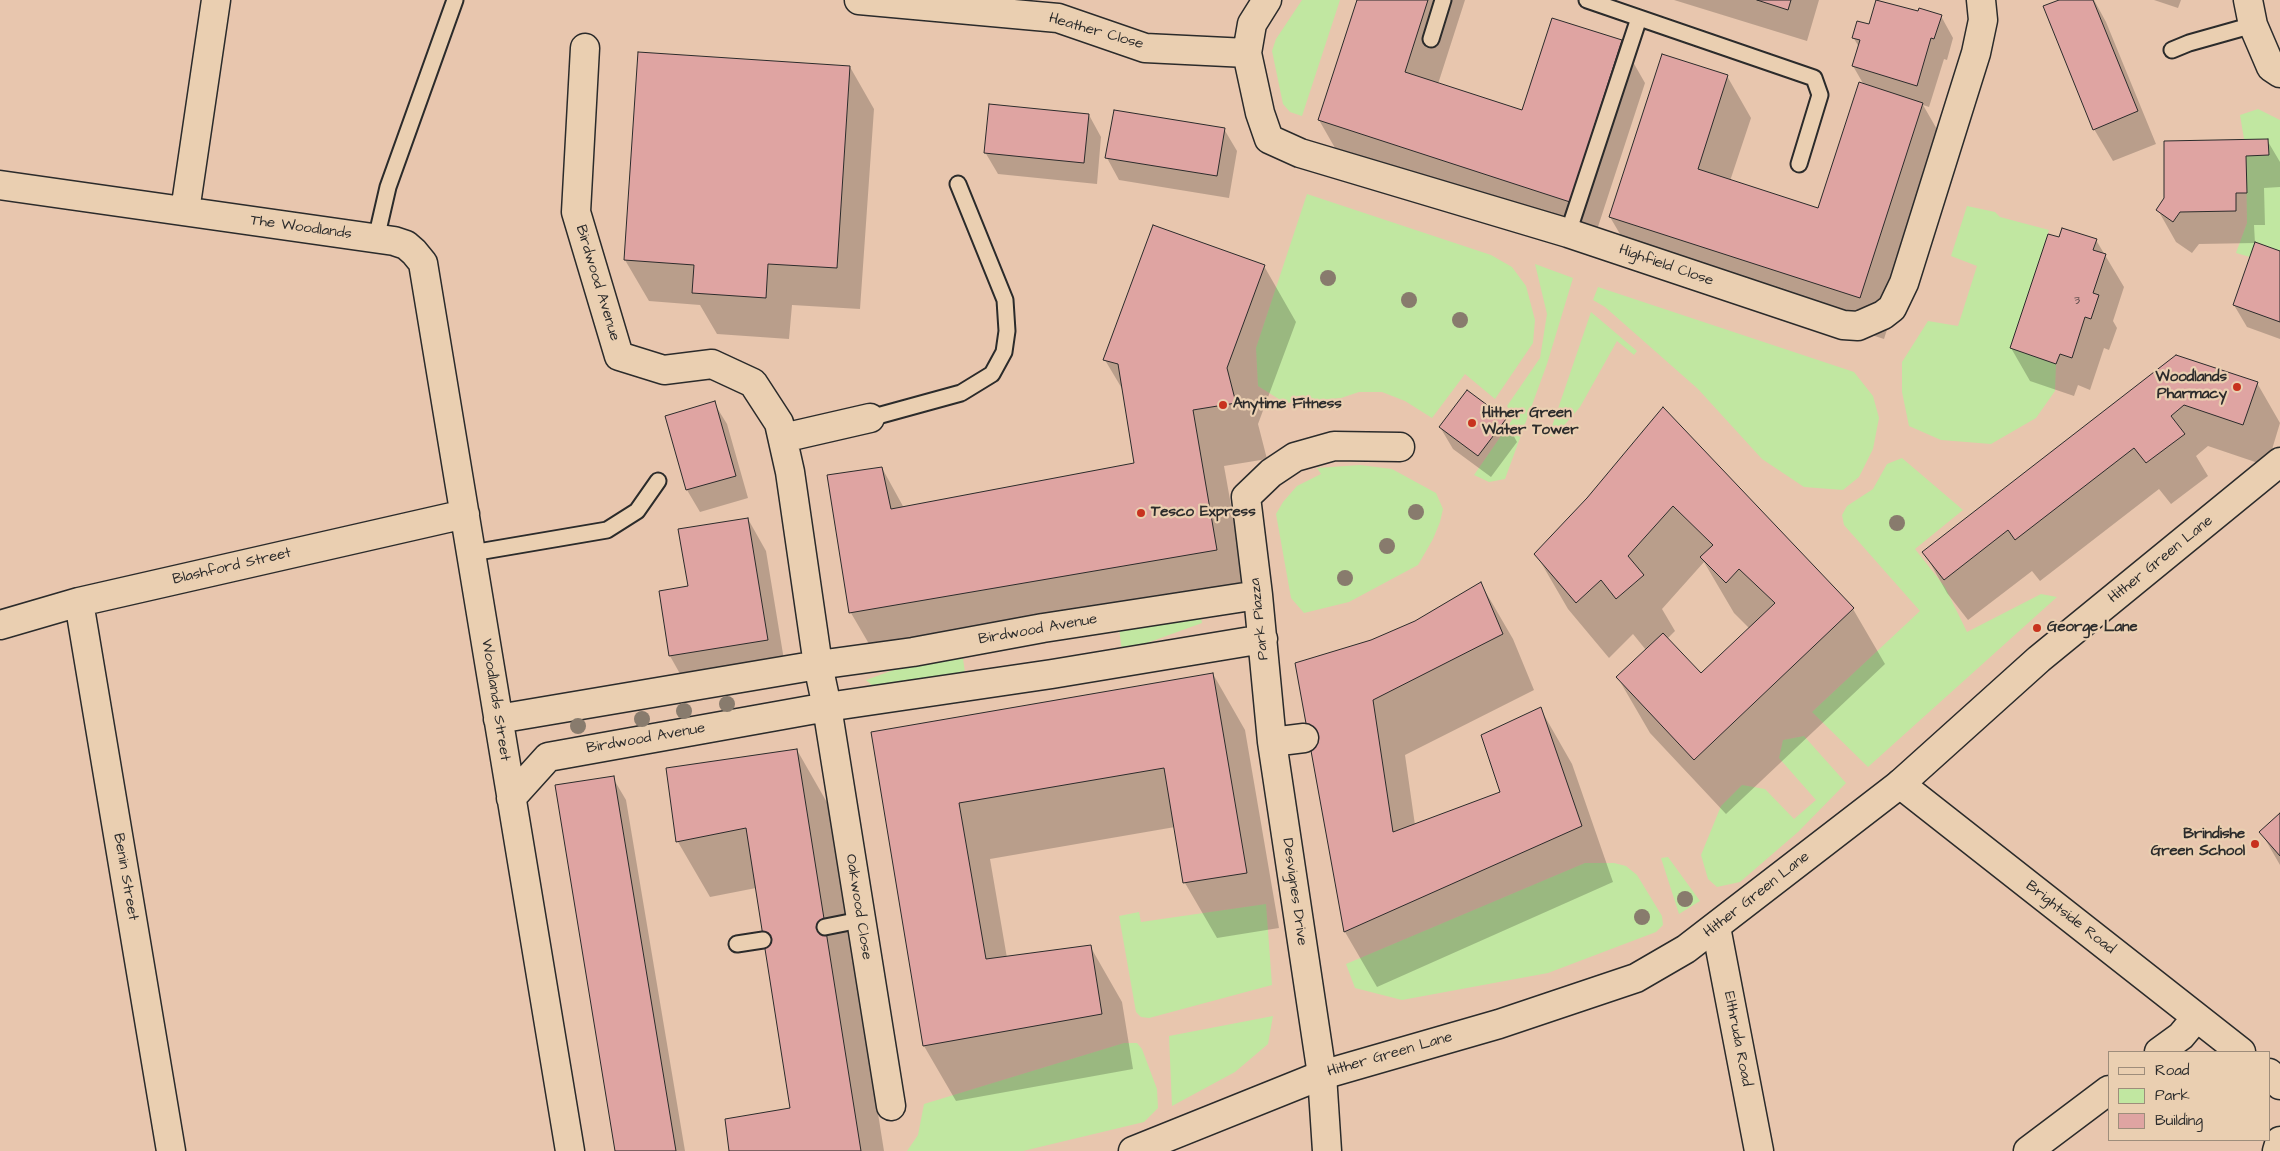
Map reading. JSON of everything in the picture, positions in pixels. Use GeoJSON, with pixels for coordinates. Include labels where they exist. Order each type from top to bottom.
{"type":"FeatureCollection","features":[{"type":"Feature","properties":{"kind":"street"},"geometry":{"type":"LineString","coordinates":[[185,211],[216,0]]}},
{"type":"Feature","properties":{"kind":"street","name":"Heather Close"},"geometry":{"type":"LineString","coordinates":[[859,0],[915,2],[1058,18],[1145,48],[1247,53]]}},
{"type":"Feature","properties":{"kind":"street","name":"Highfield Close"},"geometry":{"type":"LineString","coordinates":[[1267,0],[1252,24],[1247,53],[1260,113],[1269,139],[1300,153],[1568,233],[1843,325],[1858,326],[1883,315],[1892,308],[1904,283],[1964,91],[1984,20],[1981,0]]}},
{"type":"Feature","properties":{"kind":"street"},"geometry":{"type":"LineString","coordinates":[[2250,13],[2272,67],[2280,73]]}},
{"type":"Feature","properties":{"kind":"street","name":"Birdwood Avenue"},"geometry":{"type":"LineString","coordinates":[[585,48],[576,212],[619,356],[664,370],[712,364],[753,383],[779,423],[790,472],[818,665],[827,707]]}},
{"type":"Feature","properties":{"kind":"street","name":"The Woodlands"},"geometry":{"type":"LineString","coordinates":[[0,184],[394,241],[406,245],[414,252]]}},
{"type":"Feature","properties":{"kind":"street","name":"Woodlands Street"},"geometry":{"type":"LineString","coordinates":[[414,252],[423,263],[426,274],[570,1151]]}},
{"type":"Feature","properties":{"kind":"street"},"geometry":{"type":"LineString","coordinates":[[783,438],[870,418]]}},
{"type":"Feature","properties":{"kind":"street","name":"Park Piazza"},"geometry":{"type":"LineString","coordinates":[[1272,742],[1263,639],[1246,497],[1271,473],[1295,458],[1334,446],[1400,447]]}},
{"type":"Feature","properties":{"kind":"street","name":"Hither Green Lane"},"geometry":{"type":"LineString","coordinates":[[1133,1151],[1322,1075],[1498,1024],[1636,978],[1686,949],[1900,784],[2039,659],[2280,462]]}},
{"type":"Feature","properties":{"kind":"street","name":"Blashford Street"},"geometry":{"type":"LineString","coordinates":[[0,625],[79,602],[465,514]]}},
{"type":"Feature","properties":{"kind":"street","name":"Birdwood Avenue"},"geometry":{"type":"LineString","coordinates":[[498,720],[818,665],[913,652],[1043,628],[1258,595]]}},
{"type":"Feature","properties":{"kind":"street","name":"Benin Street"},"geometry":{"type":"LineString","coordinates":[[79,602],[171,1151]]}},
{"type":"Feature","properties":{"kind":"street","name":"Birdwood Avenue"},"geometry":{"type":"LineString","coordinates":[[511,798],[548,756],[827,707],[1052,674],[1263,639]]}},
{"type":"Feature","properties":{"kind":"street","name":"Oakwood Close"},"geometry":{"type":"LineString","coordinates":[[827,707],[891,1106]]}},
{"type":"Feature","properties":{"kind":"street"},"geometry":{"type":"LineString","coordinates":[[1272,742],[1304,738]]}},
{"type":"Feature","properties":{"kind":"street","name":"Desvignes Drive"},"geometry":{"type":"LineString","coordinates":[[1272,742],[1322,1075],[1327,1151]]}},
{"type":"Feature","properties":{"kind":"street","name":"Brightside Road"},"geometry":{"type":"LineString","coordinates":[[1900,784],[2240,1051]]}},
{"type":"Feature","properties":{"kind":"street","name":"Elthruda Road"},"geometry":{"type":"LineString","coordinates":[[1716,927],[1759,1151]]}},
{"type":"Feature","properties":{"kind":"street"},"geometry":{"type":"LineString","coordinates":[[2161,1051],[2181,1036],[2196,1018]]}},
{"type":"Feature","properties":{"kind":"street"},"geometry":{"type":"LineString","coordinates":[[2270,1074],[2280,1085]]}},
{"type":"Feature","properties":{"kind":"street"},"geometry":{"type":"LineString","coordinates":[[2028,1151],[2108,1091]]}},
{"type":"Feature","properties":{"kind":"street"},"geometry":{"type":"LineString","coordinates":[[2277,1151],[2280,1141]]}},
{"type":"Feature","properties":{"kind":"lane"},"geometry":{"type":"LineString","coordinates":[[376,239],[388,187],[455,0]]}},
{"type":"Feature","properties":{"kind":"lane"},"geometry":{"type":"LineString","coordinates":[[1431,39],[1443,0]]}},
{"type":"Feature","properties":{"kind":"lane"},"geometry":{"type":"LineString","coordinates":[[1587,0],[1814,78],[1820,95],[1799,164]]}},
{"type":"Feature","properties":{"kind":"lane"},"geometry":{"type":"LineString","coordinates":[[2172,50],[2250,13]]}},
{"type":"Feature","properties":{"kind":"lane"},"geometry":{"type":"LineString","coordinates":[[1568,233],[1639,18]]}},
{"type":"Feature","properties":{"kind":"lane"},"geometry":{"type":"LineString","coordinates":[[870,418],[961,393],[992,374],[1004,352],[1007,331],[1005,300],[958,184]]}},
{"type":"Feature","properties":{"kind":"lane"},"geometry":{"type":"LineString","coordinates":[[472,554],[607,530],[637,511],[658,481]]}},
{"type":"Feature","properties":{"kind":"lane"},"geometry":{"type":"LineString","coordinates":[[825,927],[860,920]]}},
{"type":"Feature","properties":{"kind":"lane"},"geometry":{"type":"LineString","coordinates":[[737,944],[763,940]]}},
{"type":"Feature","properties":{"kind":"green space"},"geometry":{"type":"Polygon","coordinates":[[[1302,0],[1340,0],[1302,116],[1290,112],[1283,104],[1272,51],[1276,39],[1302,0]]]}},
{"type":"Feature","properties":{"kind":"green space"},"geometry":{"type":"Polygon","coordinates":[[[2258,109],[2280,120],[2280,251],[2256,242],[2250,257],[2236,253],[2247,223],[2246,156],[2269,154],[2268,139],[2244,139],[2240,115],[2258,109]]]}},
{"type":"Feature","properties":{"kind":"green space"},"geometry":{"type":"Polygon","coordinates":[[[1307,194],[1491,255],[1512,267],[1526,286],[1535,320],[1533,343],[1495,399],[1465,374],[1432,418],[1405,401],[1382,392],[1359,392],[1341,398],[1285,403],[1258,386],[1256,348],[1307,194]]]}},
{"type":"Feature","properties":{"kind":"green space"},"geometry":{"type":"Polygon","coordinates":[[[1967,206],[1995,212],[2000,217],[2049,230],[2010,348],[2056,364],[2055,391],[2036,418],[1991,444],[1941,440],[1909,426],[1902,392],[1902,362],[1928,321],[1958,326],[1977,266],[1951,256],[1967,206]]]}},
{"type":"Feature","properties":{"kind":"green space"},"geometry":{"type":"Polygon","coordinates":[[[1535,264],[1573,278],[1547,364],[1505,479],[1489,482],[1474,475],[1514,417],[1507,406],[1540,358],[1547,314],[1535,264]]]}},
{"type":"Feature","properties":{"kind":"green space"},"geometry":{"type":"Polygon","coordinates":[[[1598,287],[1854,372],[1873,396],[1879,418],[1873,449],[1859,477],[1843,490],[1804,487],[1762,459],[1698,389],[1605,307],[1593,300],[1598,287]]]}},
{"type":"Feature","properties":{"kind":"green space"},"geometry":{"type":"Polygon","coordinates":[[[1591,312],[1637,351],[1634,355],[1617,341],[1580,407],[1554,437],[1549,435],[1591,312]]]}},
{"type":"Feature","properties":{"kind":"green space"},"geometry":{"type":"Polygon","coordinates":[[[1902,458],[1963,510],[1915,549],[1945,587],[1967,632],[2041,594],[2057,597],[1868,767],[1812,712],[1920,611],[1844,525],[1842,515],[1847,506],[1873,489],[1887,464],[1902,458]]]}},
{"type":"Feature","properties":{"kind":"green space"},"geometry":{"type":"Polygon","coordinates":[[[1360,465],[1392,469],[1436,493],[1443,509],[1440,522],[1433,539],[1418,565],[1349,602],[1304,613],[1291,598],[1276,514],[1283,502],[1297,486],[1321,474],[1317,468],[1360,465]]]}},
{"type":"Feature","properties":{"kind":"green space"},"geometry":{"type":"Polygon","coordinates":[[[1200,613],[1202,623],[1122,652],[1119,627],[1200,613]]]}},
{"type":"Feature","properties":{"kind":"green space"},"geometry":{"type":"Polygon","coordinates":[[[962,651],[965,673],[877,690],[866,680],[913,663],[962,651]]]}},
{"type":"Feature","properties":{"kind":"green space"},"geometry":{"type":"Polygon","coordinates":[[[1804,736],[1846,783],[1798,832],[1740,882],[1717,887],[1708,879],[1701,855],[1721,806],[1742,785],[1765,789],[1794,819],[1816,800],[1779,758],[1783,740],[1804,736]]]}},
{"type":"Feature","properties":{"kind":"green space"},"geometry":{"type":"Polygon","coordinates":[[[1668,857],[1700,901],[1679,914],[1661,858],[1668,857]]]}},
{"type":"Feature","properties":{"kind":"green space"},"geometry":{"type":"Polygon","coordinates":[[[1585,863],[1614,863],[1626,866],[1637,875],[1662,916],[1663,925],[1656,932],[1548,973],[1402,1000],[1355,988],[1346,964],[1585,863]]]}},
{"type":"Feature","properties":{"kind":"green space"},"geometry":{"type":"Polygon","coordinates":[[[1266,904],[1272,985],[1149,1018],[1141,1017],[1136,1012],[1119,916],[1139,912],[1141,922],[1266,904]]]}},
{"type":"Feature","properties":{"kind":"green space"},"geometry":{"type":"Polygon","coordinates":[[[1273,1016],[1268,1044],[1235,1072],[1172,1106],[1169,1036],[1273,1016]]]}},
{"type":"Feature","properties":{"kind":"green space"},"geometry":{"type":"Polygon","coordinates":[[[1124,1043],[1137,1043],[1142,1049],[1157,1089],[1158,1108],[1144,1122],[1023,1151],[907,1151],[918,1135],[924,1104],[1124,1043]]]}},
{"type":"Feature","properties":{"kind":"building"},"geometry":{"type":"Polygon","coordinates":[[[1357,0],[1428,0],[1405,72],[1522,110],[1552,18],[1622,40],[1570,202],[1318,120],[1357,0]]]}},
{"type":"Feature","properties":{"kind":"building"},"geometry":{"type":"Polygon","coordinates":[[[1757,0],[1791,0],[1788,10],[1757,0]]]}},
{"type":"Feature","properties":{"kind":"building"},"geometry":{"type":"Polygon","coordinates":[[[1876,0],[1918,11],[1919,8],[1942,15],[1934,39],[1931,38],[1917,86],[1852,66],[1860,40],[1852,38],[1857,21],[1869,24],[1876,0]]]}},
{"type":"Feature","properties":{"kind":"building"},"geometry":{"type":"Polygon","coordinates":[[[2059,0],[2093,0],[2138,111],[2093,130],[2043,6],[2059,0]]]}},
{"type":"Feature","properties":{"kind":"building"},"geometry":{"type":"Polygon","coordinates":[[[638,52],[850,66],[837,268],[768,264],[766,298],[692,293],[694,265],[624,260],[638,52]]]}},
{"type":"Feature","properties":{"kind":"building"},"geometry":{"type":"Polygon","coordinates":[[[1662,54],[1728,75],[1698,169],[1818,208],[1859,82],[1923,103],[1860,298],[1609,217],[1662,54]]]}},
{"type":"Feature","properties":{"kind":"building"},"geometry":{"type":"Polygon","coordinates":[[[989,104],[1089,114],[1084,163],[984,153],[989,104]]]}},
{"type":"Feature","properties":{"kind":"building"},"geometry":{"type":"Polygon","coordinates":[[[1114,110],[1225,128],[1217,176],[1105,158],[1114,110]]]}},
{"type":"Feature","properties":{"kind":"building"},"geometry":{"type":"Polygon","coordinates":[[[2268,139],[2269,155],[2246,156],[2247,193],[2236,193],[2236,211],[2180,212],[2173,222],[2156,210],[2164,198],[2164,141],[2268,139]]]}},
{"type":"Feature","properties":{"kind":"building"},"geometry":{"type":"Polygon","coordinates":[[[1153,225],[1265,265],[1227,368],[1236,403],[1193,410],[1217,550],[849,613],[827,475],[882,467],[891,509],[1134,463],[1118,364],[1103,360],[1153,225]]]}},
{"type":"Feature","properties":{"kind":"building"},"geometry":{"type":"Polygon","coordinates":[[[2062,228],[2097,239],[2093,250],[2106,254],[2093,293],[2099,295],[2091,319],[2085,317],[2072,358],[2060,354],[2056,364],[2010,348],[2048,234],[2059,237],[2062,228]]]}},
{"type":"Feature","properties":{"kind":"building"},"geometry":{"type":"Polygon","coordinates":[[[2255,242],[2280,251],[2280,322],[2233,305],[2255,242]]]}},
{"type":"Feature","properties":{"kind":"building"},"geometry":{"type":"Polygon","coordinates":[[[2176,355],[2258,382],[2243,425],[2184,405],[2171,416],[2185,434],[2146,463],[2134,448],[2015,540],[2008,530],[1944,580],[1922,552],[2176,355]]]}},
{"type":"Feature","properties":{"kind":"building","name":"Hither Green Water Tower"},"geometry":{"type":"Polygon","coordinates":[[[1467,390],[1506,419],[1478,456],[1439,427],[1467,390]]]}},
{"type":"Feature","properties":{"kind":"building"},"geometry":{"type":"Polygon","coordinates":[[[715,401],[736,476],[686,490],[665,416],[715,401]]]}},
{"type":"Feature","properties":{"kind":"building"},"geometry":{"type":"Polygon","coordinates":[[[1663,407],[1854,608],[1694,760],[1616,677],[1663,633],[1701,673],[1775,603],[1739,569],[1726,583],[1700,557],[1713,545],[1673,506],[1628,556],[1644,575],[1616,599],[1601,580],[1576,603],[1534,554],[1587,498],[1663,407]]]}},
{"type":"Feature","properties":{"kind":"building"},"geometry":{"type":"Polygon","coordinates":[[[748,518],[768,640],[669,656],[659,591],[688,586],[678,529],[748,518]]]}},
{"type":"Feature","properties":{"kind":"building"},"geometry":{"type":"Polygon","coordinates":[[[1481,582],[1503,634],[1373,700],[1393,832],[1500,792],[1481,735],[1541,707],[1582,826],[1344,932],[1295,663],[1371,640],[1415,621],[1481,582]]]}},
{"type":"Feature","properties":{"kind":"building"},"geometry":{"type":"Polygon","coordinates":[[[1213,673],[1247,873],[1183,883],[1164,768],[959,803],[986,959],[1091,945],[1102,1014],[923,1046],[871,732],[1213,673]]]}},
{"type":"Feature","properties":{"kind":"building"},"geometry":{"type":"Polygon","coordinates":[[[797,749],[861,1151],[729,1151],[725,1119],[790,1108],[746,828],[676,842],[666,768],[797,749]]]}},
{"type":"Feature","properties":{"kind":"building"},"geometry":{"type":"Polygon","coordinates":[[[614,776],[676,1151],[615,1151],[555,785],[614,776]]]}},
{"type":"Feature","properties":{"kind":"building"},"geometry":{"type":"Polygon","coordinates":[[[2280,813],[2280,856],[2259,832],[2280,813]]]}},
{"type":"Feature","properties":{"kind":"place","name":"Woodlands Pharmacy"},"geometry":{"type":"Point","coordinates":[2237,387]}},
{"type":"Feature","properties":{"kind":"place","name":"Anytime Fitness"},"geometry":{"type":"Point","coordinates":[1223,405]}},
{"type":"Feature","properties":{"kind":"place","name":"Hither Green Water Tower"},"geometry":{"type":"Point","coordinates":[1472,423]}},
{"type":"Feature","properties":{"kind":"place","name":"Tesco Express"},"geometry":{"type":"Point","coordinates":[1141,513]}},
{"type":"Feature","properties":{"kind":"place","name":"George Lane"},"geometry":{"type":"Point","coordinates":[2037,628]}},
{"type":"Feature","properties":{"kind":"place","name":"Brindishe Green School"},"geometry":{"type":"Point","coordinates":[2255,844]}}]}
